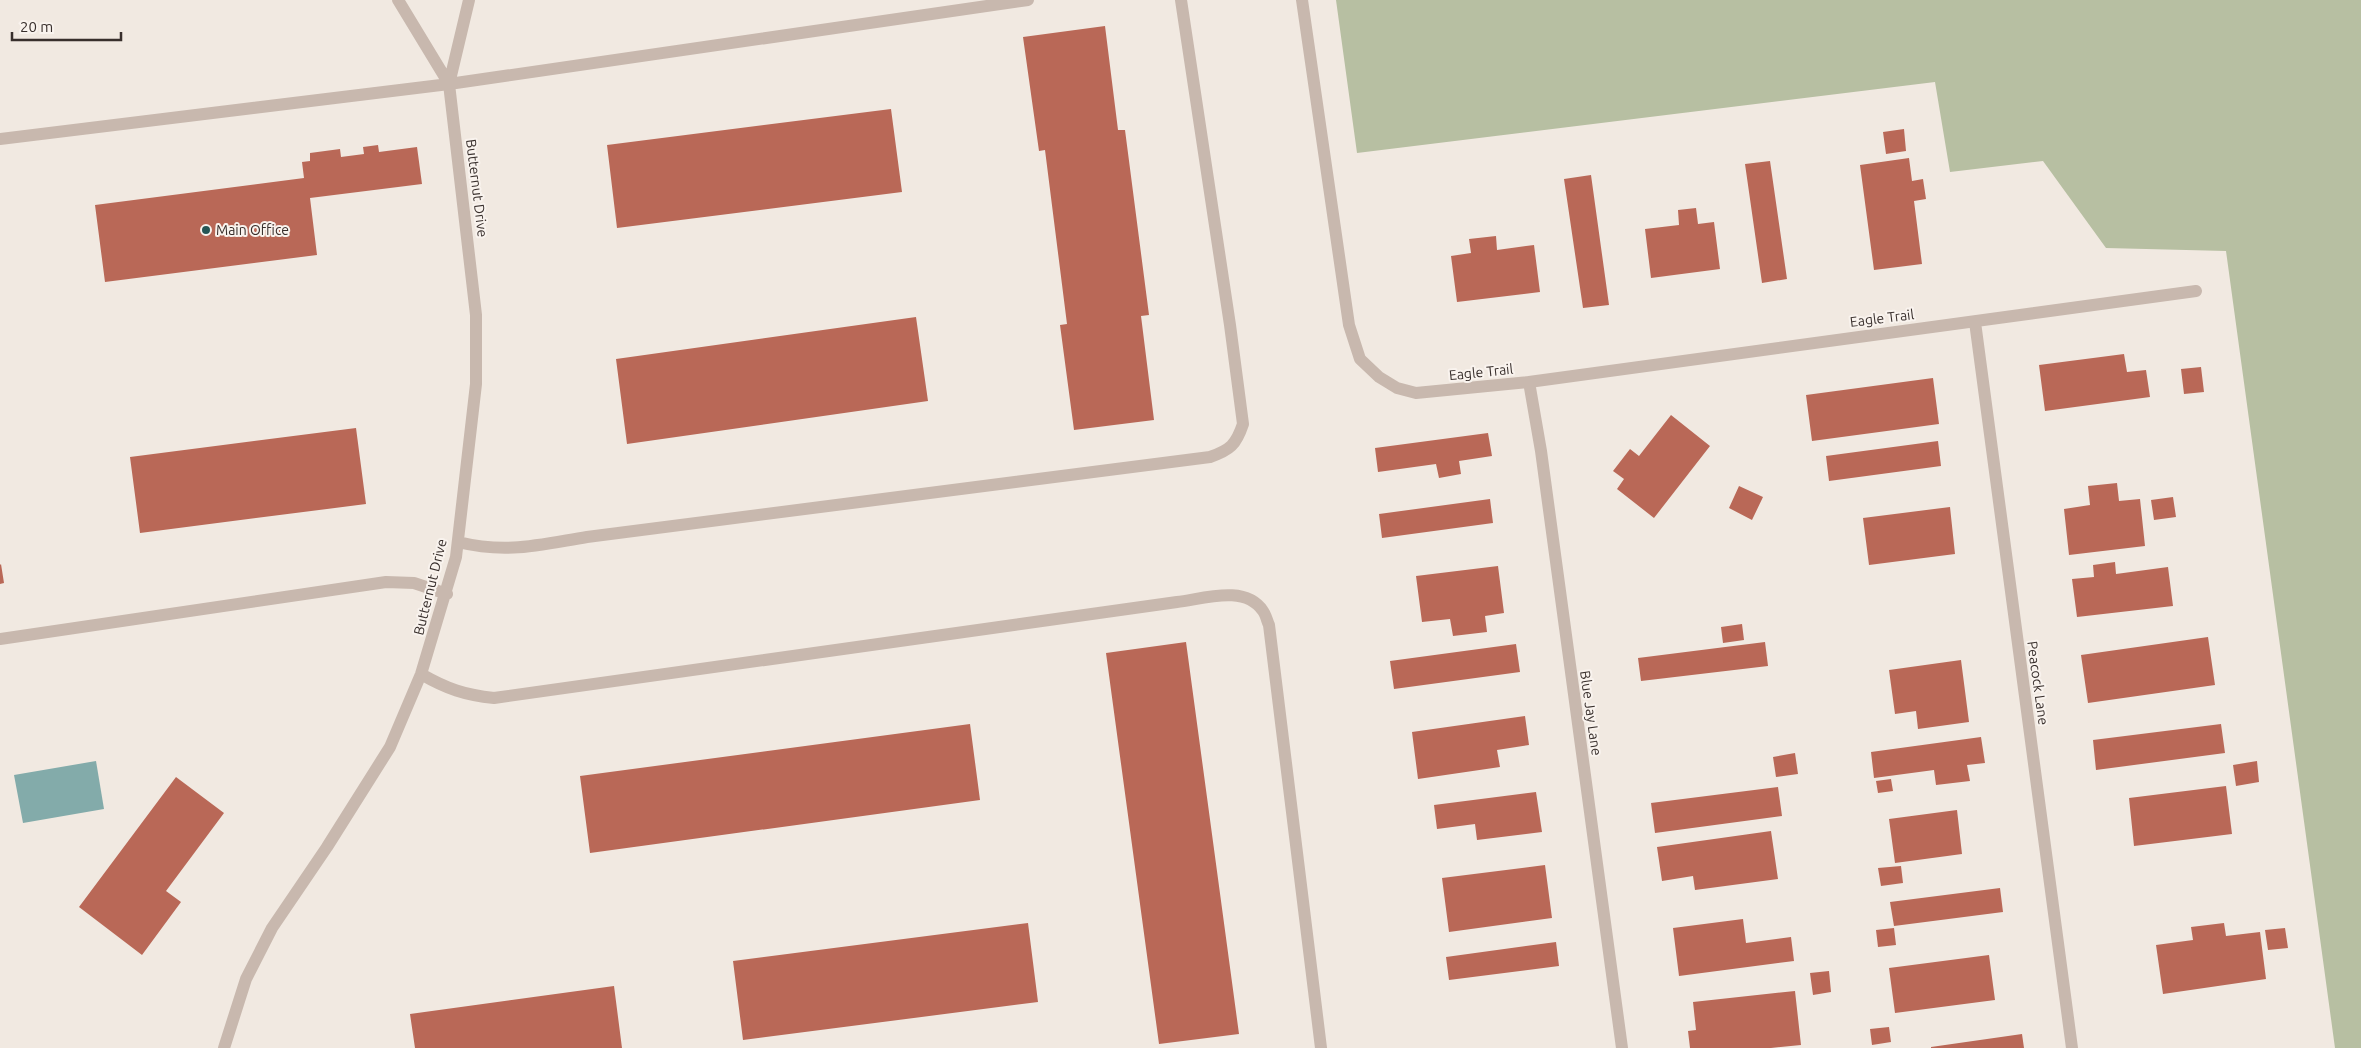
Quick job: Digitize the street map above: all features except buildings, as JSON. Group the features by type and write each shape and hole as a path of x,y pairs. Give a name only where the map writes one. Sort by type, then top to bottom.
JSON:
{"street":[{"name":"Butternut Drive","path":"398,0 448,84"},
{"name":"Butternut Drive","path":"224,1048 246,979 272,928 327,847 390,747 421,674 447,594 458,542 476,384 476,315 448,84 469,0"},
{"path":"0,139 448,84 1028,0"},
{"path":"458,542 484,548 510,549 587,537 1210,457 1227,451 1238,438 1243,424 1229,315 1181,0"},
{"name":"Eagle Trail","path":"1302,0 1349,325 1360,359 1379,378 1397,388 1416,393 1529,382 2196,291"},
{"name":"Peacock Lane","path":"1975,322 2072,1048"},
{"name":"Blue Jay Lane","path":"1529,382 1541,451 1622,1048"},
{"path":"0,639 386,582 414,583 447,594"},
{"path":"421,674 443,687 466,695 494,698 1177,602 1230,595 1243,596 1253,601 1263,610 1269,625 1321,1048"}],"green space":[{"path":"1336,0 2361,0 2361,1048 2335,1048 2226,251 2106,248 2043,161 1950,172 1935,82 1357,153"}],"water":[{"path":"96,761 104,809 23,823 14,775"}],"place":[{"name":"Main Office","path":"206,230"}]}
